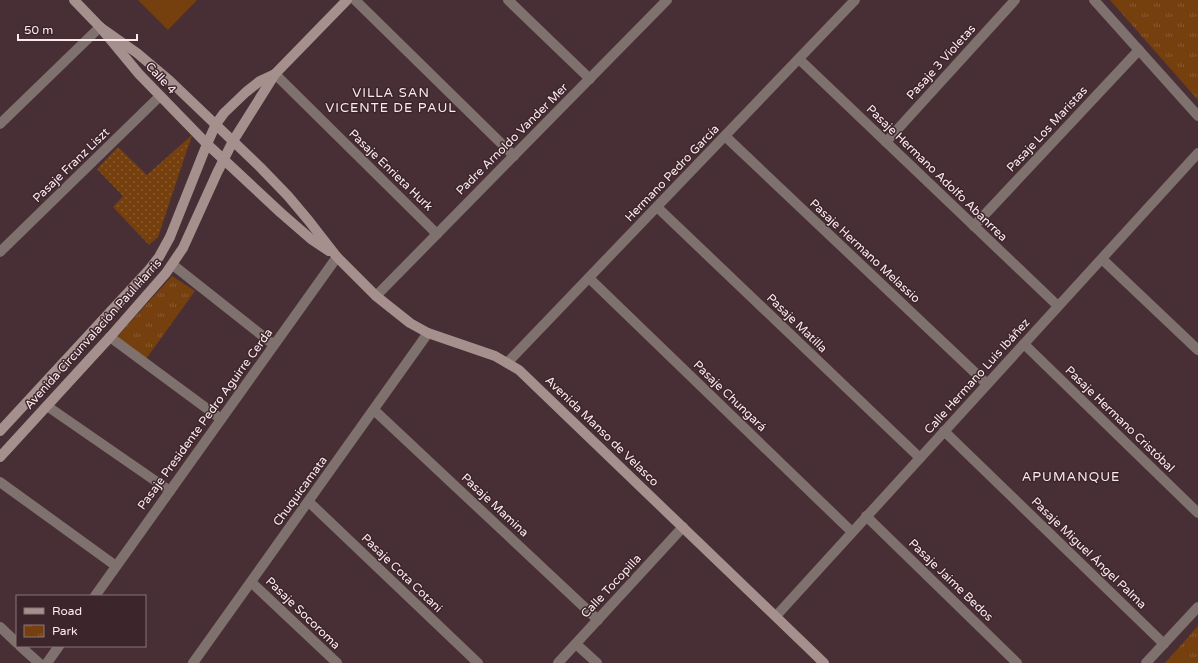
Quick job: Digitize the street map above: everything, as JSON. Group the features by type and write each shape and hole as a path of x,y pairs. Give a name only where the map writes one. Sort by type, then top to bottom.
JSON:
{"street":[{"name":"Calle 4","path":"74,0 100,27 139,74 207,144"},
{"name":"Avenida Circunvalación Paul Harris","path":"0,457 160,281 183,248 223,159 233,141 275,74 347,0"},
{"path":"355,0 514,156"},
{"path":"508,0 590,79"},
{"name":"Padre Arnoldo Vander Mer","path":"376,296 666,0"},
{"name":"Hermano Pedro García","path":"507,363 855,0"},
{"name":"Pasaje 3 Violetas","path":"886,142 1015,0"},
{"path":"1094,0 1198,116"},
{"name":"Calle 4","path":"100,27 137,53 216,124"},
{"path":"0,124 100,27"},
{"name":"Pasaje Los Maristas","path":"974,226 1139,50"},
{"name":"Pasaje Hermano Adolfo Abanrrea","path":"799,59 1058,306"},
{"name":"Avenida Circunvalación Paul Harris","path":"0,431 148,271 159,257 170,237 216,124 224,113 246,92 260,81 275,74"},
{"name":"Pasaje Enrieta Hurk","path":"275,74 437,234"},
{"name":"Pasaje Franz Liszt","path":"0,252 160,96"},
{"name":"Avenida Manso de Velasco","path":"216,124 288,196 337,257 376,296 428,334 495,356 519,370 824,663"},
{"name":"Pasaje Hermano Melassio","path":"725,136 987,384"},
{"name":"Avenida Manso de Velasco","path":"207,144 281,213 311,239 337,257"},
{"name":"Calle Hermano Luis Ibáñez","path":"776,616 1198,153"},
{"name":"Pasaje Matilla","path":"657,207 920,458"},
{"name":"Pasaje Presidente Pedro Aguirre Cerda","path":"96,595 337,257"},
{"path":"1102,259 1198,350"},
{"path":"172,265 274,345"},
{"name":"Pasaje Chungará","path":"589,278 852,532"},
{"name":"Chuquicamata","path":"193,663 428,334"},
{"path":"110,337 220,419"},
{"name":"Pasaje Hermano Cristóbal","path":"1024,344 1198,513"},
{"path":"47,406 170,491"},
{"name":"Pasaje Mamina","path":"374,410 598,620"},
{"name":"Pasaje Miguel Ángel Palma","path":"944,431 1164,644"},
{"path":"0,482 116,566"},
{"name":"Pasaje Cota Cotani","path":"309,502 478,663"},
{"name":"Pasaje Jaime Bedos","path":"866,516 1016,663"},
{"name":"Calle Tocopilla","path":"558,663 683,527"},
{"name":"Pasaje Socoroma","path":"252,582 336,663"},
{"path":"1146,663 1198,606"},
{"path":"0,627 16,642"},
{"path":"576,644 597,663"},
{"path":"21,647 38,663"},
{"path":"47,663 58,647"}],"green space":[{"path":"138,0 197,0 168,30"},
{"path":"1110,0 1198,0 1198,100"},
{"path":"192,135 158,237 149,245 113,207 123,196 97,169 118,147 147,175"},
{"path":"172,276 195,291 146,359 116,338"},
{"path":"1198,626 1198,663 1165,663"}],"district":[{"name":"VILLA SAN VICENTE DE PAUL","path":"391,100"},
{"name":"APUMANQUE","path":"1071,476"}]}
